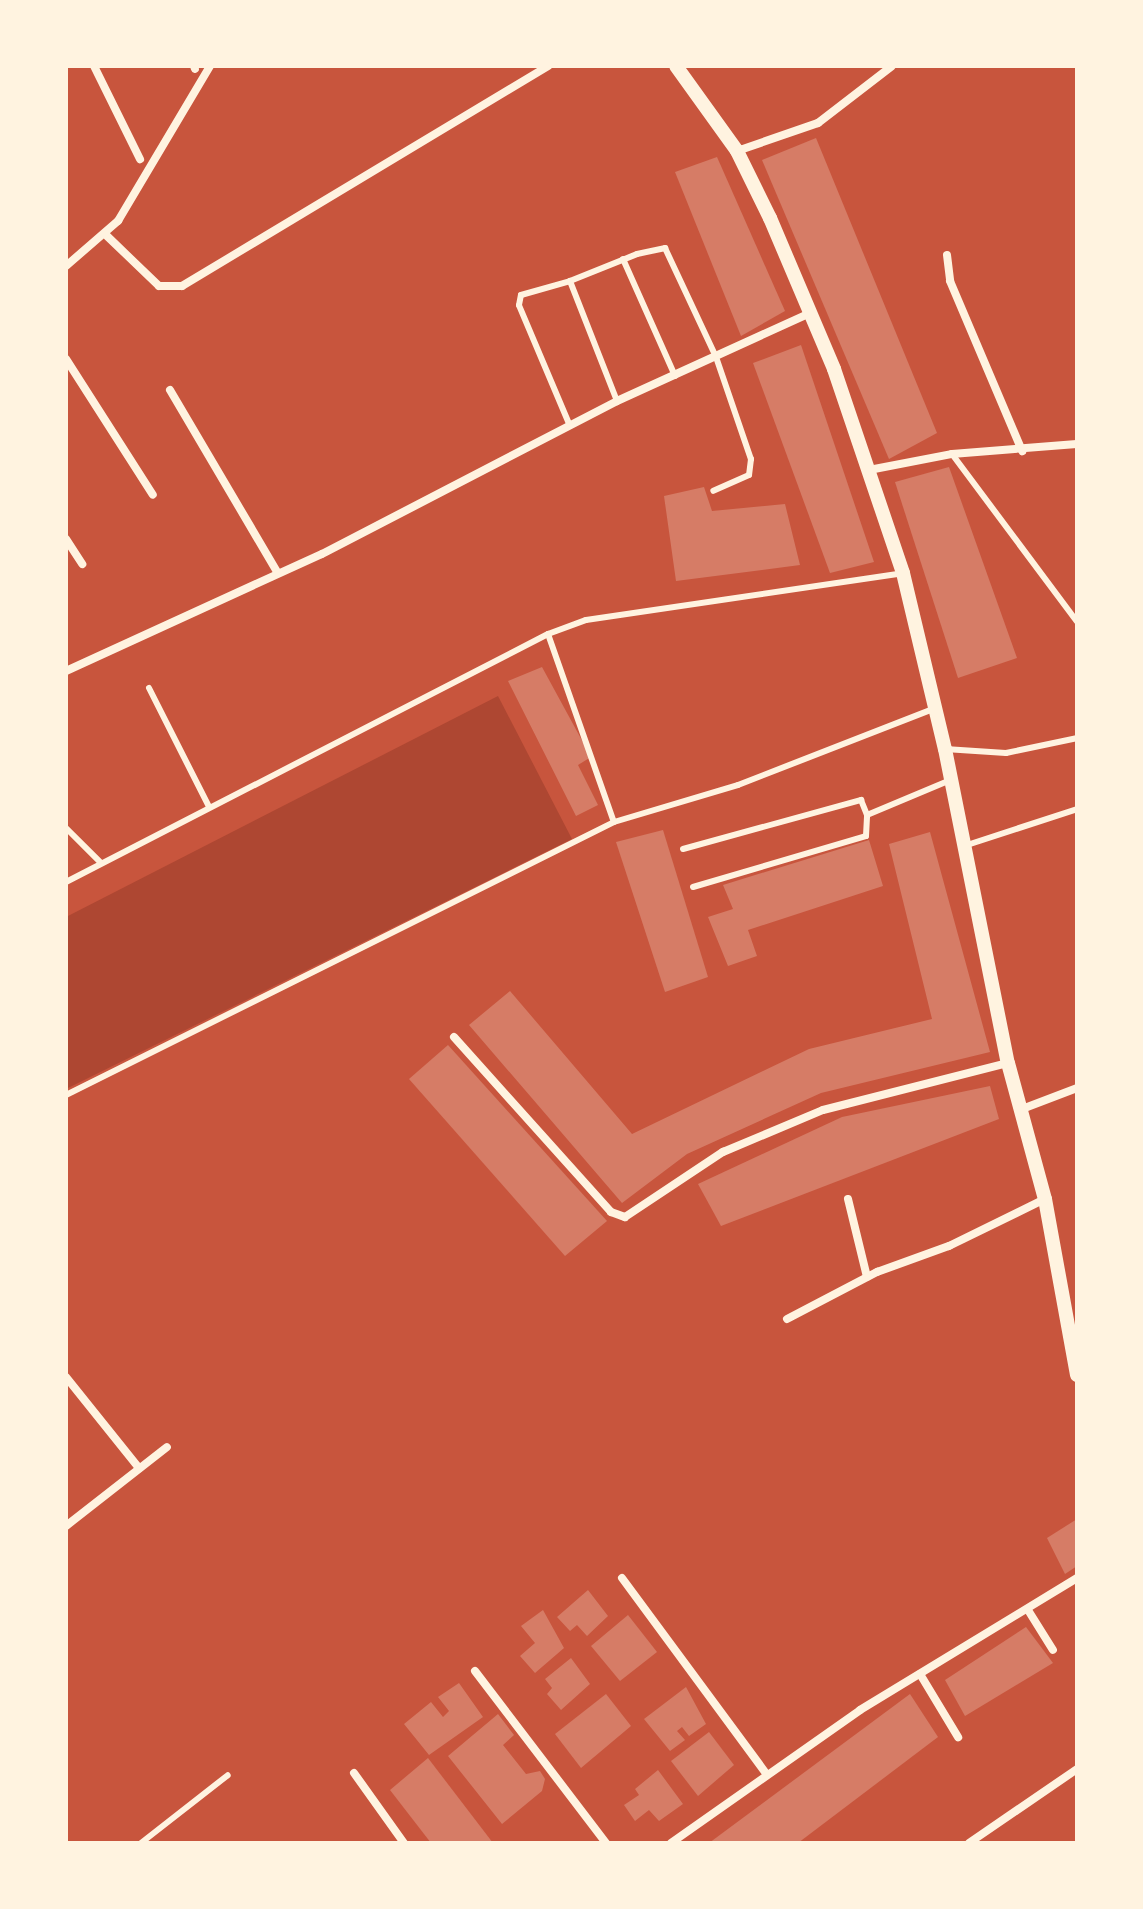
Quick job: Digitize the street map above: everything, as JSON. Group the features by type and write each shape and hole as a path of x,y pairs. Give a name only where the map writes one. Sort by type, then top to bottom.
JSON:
{"street":[{"path":"94,66 140,159"},
{"path":"66,266 107,236 210,66"},
{"path":"107,236 159,286 182,286 548,66"},
{"path":"676,66 737,151 810,313 869,470 903,573 945,749 948,781 1008,1063 1045,1199 1077,1375"},
{"path":"737,151 818,123 892,66"},
{"path":"947,255 950,281 1022,451"},
{"path":"66,671 278,573 617,401 810,313"},
{"path":"66,359 153,495"},
{"path":"170,390 278,573"},
{"path":"869,470 952,454 1022,451 1077,444"},
{"path":"66,539 82,564"},
{"path":"454,1037 611,1212 625,1217 723,1152 823,1110 1008,1063"},
{"path":"1022,1109 1077,1088"},
{"path":"848,1199 867,1277"},
{"path":"787,1319 867,1277 949,1246 1045,1199"},
{"path":"66,1377 139,1468"},
{"path":"66,1526 167,1447"},
{"path":"622,1578 766,1773"},
{"path":"671,1843 766,1773 1077,1578"},
{"path":"1028,1610 1053,1650"},
{"path":"475,1671 606,1843"},
{"path":"920,1674 958,1737"},
{"path":"969,1843 1077,1769"},
{"path":"354,1773 404,1843"}],"lane":[{"path":"570,426 519,301 521,295 570,281 658,247 671,254 716,357 752,468 741,482 713,491"},
{"path":"623,259 675,376"},
{"path":"570,281 617,401"},
{"path":"952,454 1077,622"},
{"path":"66,882 548,634 586,620 903,573"},
{"path":"548,634 614,822"},
{"path":"149,688 209,807"},
{"path":"66,1095 614,822 738,785 933,709"},
{"path":"945,749 1006,753 1077,738"},
{"path":"867,815 948,781"},
{"path":"683,849 861,800 867,815 866,836 693,887"},
{"path":"964,846 1077,809"},
{"path":"66,828 100,862"},
{"path":"141,1843 228,1775"}],"shaded area":[{"path":"498,696 572,839 66,1089 66,917"}],"building":[{"path":"816,138 937,433 889,459 762,160"},
{"path":"717,157 785,311 741,336 675,172"},
{"path":"801,345 874,562 830,573 753,363"},
{"path":"949,467 1017,658 958,678 895,482"},
{"path":"704,487 712,511 785,504 800,565 676,581 664,496"},
{"path":"542,667 591,757 578,765 598,805 576,816 508,681"},
{"path":"663,830 708,977 665,992 616,842"},
{"path":"930,832 990,1052 821,1093 687,1154 622,1203 469,1025 510,991 632,1134 809,1049 932,1019 889,844"},
{"path":"869,840 883,886 748,930 757,956 728,966 708,917 733,909 723,885"},
{"path":"448,1045 607,1221 565,1256 409,1079"},
{"path":"990,1086 999,1119 721,1226 698,1184 842,1117"},
{"path":"1077,1519 1077,1566 1065,1574 1047,1538"},
{"path":"588,1590 608,1616 587,1636 577,1625 570,1631 557,1617"},
{"path":"543,1610 564,1648 535,1673 520,1656 535,1643 521,1626"},
{"path":"628,1615 657,1652 620,1681 591,1646"},
{"path":"1026,1627 1053,1663 965,1716 945,1680"},
{"path":"571,1658 590,1684 561,1710 547,1694 552,1688 545,1679"},
{"path":"459,1683 483,1717 429,1755 404,1724 431,1702 443,1717 449,1711 438,1697"},
{"path":"686,1687 706,1724 689,1736 682,1727 677,1731 685,1740 670,1751 644,1719"},
{"path":"606,1694 631,1726 581,1768 555,1734"},
{"path":"910,1694 938,1737 798,1843 709,1843"},
{"path":"498,1714 514,1735 503,1745 526,1774 540,1771 545,1779 542,1791 502,1824 448,1756"},
{"path":"709,1732 734,1765 698,1796 671,1761"},
{"path":"428,1758 493,1843 431,1843 390,1790"},
{"path":"658,1770 683,1804 659,1821 649,1810 635,1821 624,1805 639,1795 635,1789"}]}
